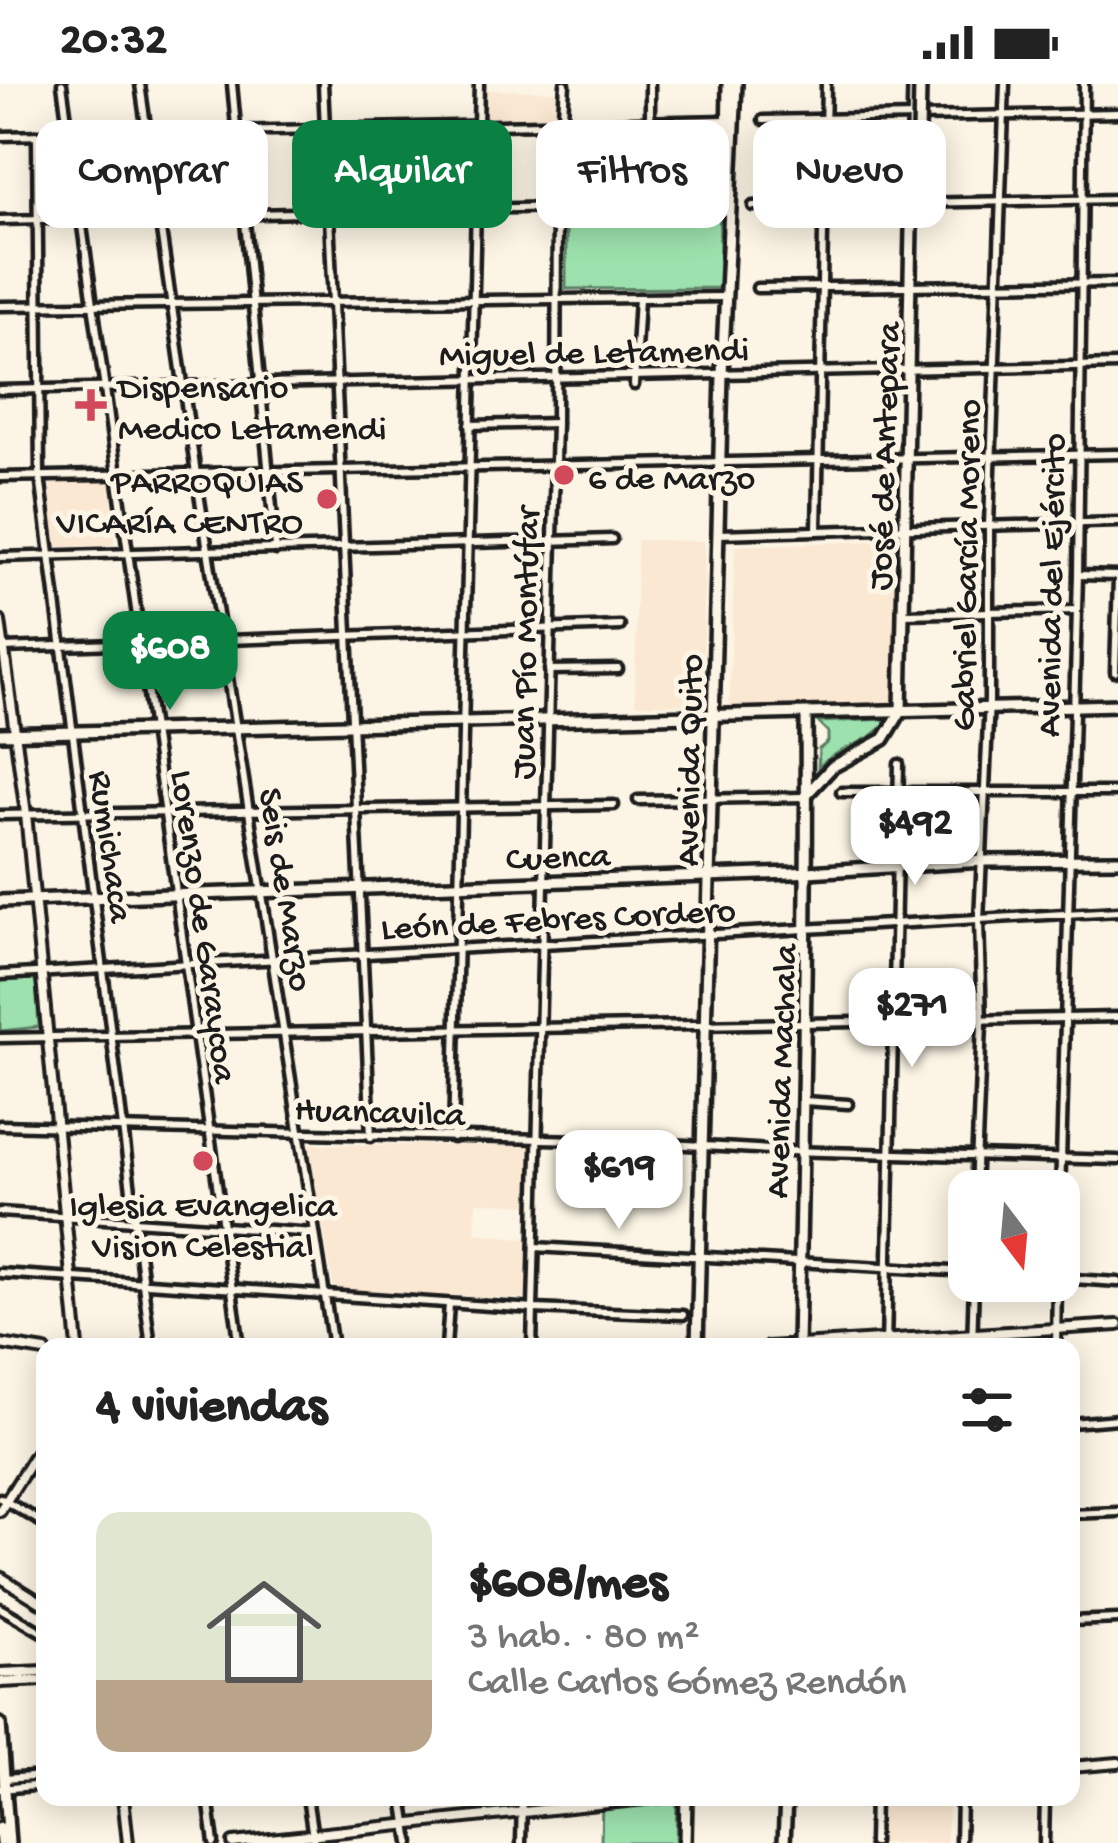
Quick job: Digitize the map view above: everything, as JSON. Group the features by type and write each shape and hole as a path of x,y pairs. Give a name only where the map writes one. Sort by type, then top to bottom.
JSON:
{"main road":[{"name":"Avenida Quito","path":"727,120 732,84"},
{"name":"Avenida Quito","path":"697,1338 722,374 734,175 732,84"},
{"name":"José de Antepara","path":"914,118 917,84"},
{"name":"José de Antepara","path":"917,84 917,120"},
{"name":"Avenida Quito","path":"729,156 734,175"},
{"name":"José de Antepara","path":"901,711 914,228"},
{"path":"0,734 1118,705"},
{"path":"804,797 832,767 884,739 901,711"},
{"name":"Avenida Machala","path":"798,1338 808,928 806,715"},
{"name":"Cuenca","path":"0,901 806,872 983,861 1118,860"},
{"path":"0,1724 5,1843"},
{"path":"685,1843 686,1806"},
{"path":"784,1843 786,1806"},
{"path":"0,1828 5,1843"}],"street":[{"name":"Lorenzo de Garaycoa","path":"62,84 67,120"},
{"name":"Seis de Marzo","path":"140,84 145,120"},
{"path":"232,84 235,120"},
{"path":"323,84 325,120"},
{"path":"479,84 479,120"},
{"name":"Juan Pío Montúfar","path":"563,120 565,84"},
{"path":"650,84 650,120"},
{"path":"824,119 826,84"},
{"name":"Gabriel García Moreno","path":"976,1170 1004,84"},
{"name":"Avenida del Ejército","path":"1061,1170 1078,575 1084,84"},
{"path":"764,120 1118,113"},
{"path":"0,136 36,135"},
{"path":"946,202 1118,199"},
{"path":"0,220 36,219"},
{"name":"Rumichaca","path":"37,228 40,476 151,1338"},
{"name":"Lorenzo de Garaycoa","path":"83,228 239,1338"},
{"name":"Seis de Marzo","path":"161,228 332,1338"},
{"path":"245,228 276,550"},
{"path":"329,228 371,1137"},
{"path":"453,1138 475,228"},
{"name":"Juan Pío Montúfar","path":"532,1338 557,228"},
{"path":"817,531 824,228"},
{"path":"757,288 1118,284"},
{"path":"0,306 728,297"},
{"path":"634,380 639,298"},
{"name":"Miguel de Letamendi","path":"0,390 556,377 634,380 820,370 1118,365"},
{"path":"469,425 556,423"},
{"path":"0,478 1118,454"},
{"path":"719,534 1118,522"},
{"path":"0,557 612,539"},
{"path":"1078,575 1118,577 1115,672"},
{"path":"904,614 1076,610"},
{"path":"0,621 26,814 77,1338"},
{"path":"2,648 620,626"},
{"path":"549,670 618,669"},
{"path":"886,1338 901,793 898,764"},
{"path":"841,792 1118,792"},
{"path":"638,800 804,797"},
{"path":"0,814 614,805"},
{"name":"León de Febres Cordero","path":"0,974 1118,911"},
{"path":"0,1038 1118,1017"},
{"path":"804,1101 848,1104"},
{"name":"Huancavilca","path":"0,1125 1118,1160"},
{"path":"0,1212 315,1233"},
{"path":"535,1247 948,1270"},
{"path":"0,1274 683,1315"},
{"path":"1080,1281 1118,1282"},
{"path":"973,1338 974,1302"},
{"path":"1056,1338 1057,1302"},
{"path":"447,1338 449,1304"},
{"path":"934,1338 1118,1325"},
{"path":"0,1344 36,1350"},
{"path":"1080,1422 1118,1419"},
{"path":"0,1511 36,1451"},
{"path":"3,1500 36,1519"},
{"path":"1080,1514 1118,1512"},
{"path":"0,1577 36,1599"},
{"path":"0,1609 36,1629"},
{"path":"1080,1621 1118,1619"},
{"path":"0,1678 36,1676"},
{"path":"1080,1766 1118,1763"},
{"path":"2,1784 36,1778"},
{"path":"2,1784 36,1786"},
{"path":"124,1806 128,1843"},
{"path":"209,1806 214,1843"},
{"path":"308,1806 314,1839"},
{"path":"404,1806 410,1843"},
{"path":"521,1843 522,1806"},
{"path":"233,1843 314,1839 573,1806"},
{"path":"873,1843 874,1806"},
{"path":"959,1843 961,1806"},
{"path":"1044,1843 1046,1806"}],"shaded area":[{"path":"483,90 561,91 561,120 484,120"},
{"path":"111,479 114,545 54,547 49,481"},
{"path":"637,540 705,541 703,705 635,704"},
{"path":"899,540 897,705 729,708 735,546"},
{"path":"308,1144 530,1146 528,1205 477,1202 475,1233 528,1239 525,1299 334,1289"},
{"path":"878,1806 948,1806 946,1843 877,1843"}],"green space":[{"path":"566,228 720,228 720,288 566,289"},
{"path":"888,719 873,734 818,768 819,749 828,742 828,732 818,722"},
{"path":"33,979 39,1027 0,1031 0,981"},
{"path":"602,1806 677,1806 676,1843 601,1843"}],"place":[{"name":"Dispensario Medico Letamendi","path":"91,405"},
{"name":"6 de Marzo","path":"564,475"},
{"name":"PARROQUIAS VICARÍA CENTRO","path":"327,499"},
{"name":"Iglesia Evangelica Vision Celestial","path":"203,1161"}]}
